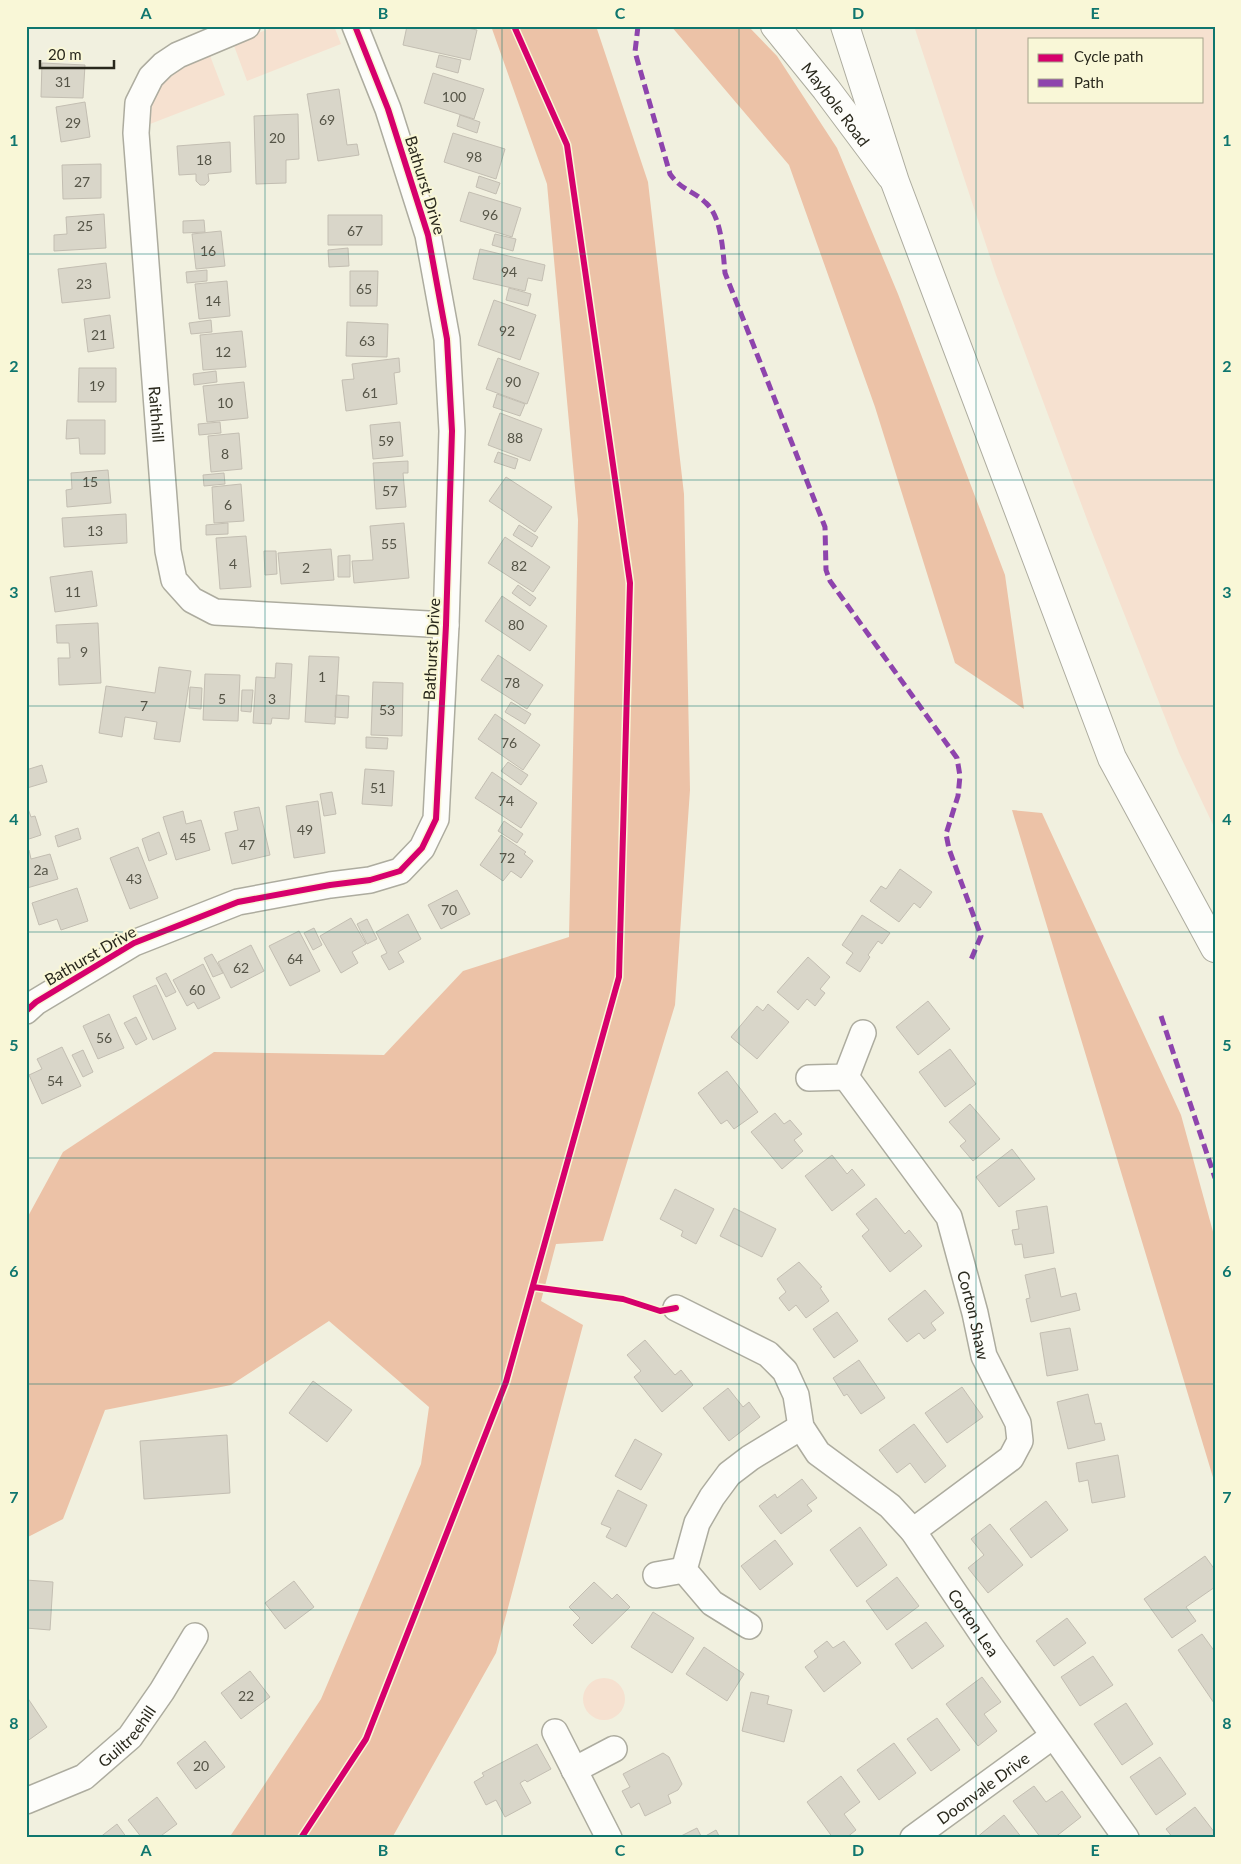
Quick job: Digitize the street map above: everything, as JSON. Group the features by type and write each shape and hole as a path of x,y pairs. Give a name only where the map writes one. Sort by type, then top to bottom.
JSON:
{"main road":[{"name":"Maybole Road","path":"775,26 826,89 895,182"},
{"path":"845,26 895,182 1112,758 1215,948"}],"street":[{"name":"Raithhill","path":"247,26 178,55 163,64 151,77 138,103 136,132 139,172 168,551 174,580 192,600 215,612 446,625"},
{"name":"Bathurst Drive","path":"30,999 134,943 238,902 330,885 370,880 400,871 422,848 436,819 446,625 452,431 447,339 428,235 388,109 355,26"},
{"path":"809,1078 846,1077 863,1033"},
{"name":"Corton Shaw","path":"846,1077 949,1217 975,1313 984,1356 1018,1423 1020,1441 1011,1458 913,1531"},
{"name":"Corton Lea","path":"676,1308 768,1354 785,1371 796,1395 801,1427 818,1453 890,1506 913,1531 1053,1736 1126,1838"},
{"path":"684,1570 697,1522 729,1474 750,1458 801,1427"},
{"path":"656,1575 684,1570"},
{"path":"684,1570 712,1603 748,1626"},
{"name":"Guiltreehill","path":"26,1801 84,1777 130,1737 196,1636"},
{"path":"555,1732 609,1838"},
{"name":"Doonvale Drive","path":"913,1838 1053,1736"},
{"path":"574,1770 614,1749"}],"shaded area":[{"path":"276,26 334,26 341,44 247,81 233,43"},
{"path":"491,26 596,26 648,182 684,494 690,790 675,1005 603,1241 556,1244 541,1301 583,1325 496,1653 392,1838 229,1838 321,1699 421,1464 429,1407 329,1321 231,1385 105,1410 63,1519 26,1538 26,1220 63,1152 214,1052 384,1055 463,971 569,937 578,520 547,184"},
{"path":"671,26 748,26 777,56 837,148 898,294 1005,575 1024,709 955,663 875,407 789,165"},
{"path":"914,26 1215,26 1215,829 1179,753 1088,522 996,275"},
{"path":"209,53 225,95 150,124 152,106 161,85 190,61"},
{"path":"1012,810 1042,813 1181,1115 1215,1239 1215,1484"},
{"path":"608,1678 616,1681 622,1687 625,1699 622,1711 616,1717 600,1720 592,1717 586,1711 583,1695 586,1687 592,1681"}],"building":[{"path":"407,26 458,26 477,30 470,60 403,45"},
{"path":"439,55 461,60 458,73 436,67"},
{"path":"42,63 85,65 83,98 41,97"},
{"path":"433,73 484,89 474,119 424,103"},
{"path":"339,89 347,145 357,144 359,155 318,161 307,94"},
{"path":"85,102 90,137 61,142 56,107"},
{"path":"298,114 299,159 286,160 286,183 256,184 254,116"},
{"path":"460,115 480,122 477,133 457,126"},
{"path":"453,133 505,149 496,179 444,162"},
{"path":"230,142 231,172 208,174 209,181 205,185 200,185 196,181 196,174 179,175 177,146"},
{"path":"101,164 101,198 63,199 62,165"},
{"path":"479,176 500,183 496,194 476,187"},
{"path":"469,192 521,208 512,237 460,221"},
{"path":"104,214 106,248 54,251 54,235 67,234 66,217"},
{"path":"328,215 382,215 382,245 328,245"},
{"path":"204,220 205,232 183,233 183,221"},
{"path":"221,231 225,266 196,269 192,234"},
{"path":"495,234 516,239 513,251 492,245"},
{"path":"348,248 349,266 329,267 328,250"},
{"path":"480,249 545,265 542,281 528,278 525,291 473,279"},
{"path":"106,263 110,298 62,303 58,269"},
{"path":"207,270 207,281 187,283 186,272"},
{"path":"350,271 378,271 377,306 350,306"},
{"path":"227,281 230,316 199,319 195,284"},
{"path":"509,288 531,294 528,306 506,300"},
{"path":"494,300 536,315 520,360 478,345"},
{"path":"110,315 114,348 88,352 84,319"},
{"path":"211,320 212,332 191,334 189,323"},
{"path":"347,322 388,324 387,357 346,356"},
{"path":"242,331 246,367 203,370 200,335"},
{"path":"399,358 400,372 394,373 397,404 346,411 342,380 354,379 352,364"},
{"path":"498,358 539,373 527,404 486,389"},
{"path":"79,368 116,368 116,402 78,402"},
{"path":"216,371 217,382 194,385 193,374"},
{"path":"244,382 248,418 207,422 203,386"},
{"path":"497,394 525,404 520,416 493,407"},
{"path":"500,413 542,429 530,461 488,445"},
{"path":"67,420 105,420 105,454 80,454 79,438 66,439"},
{"path":"220,422 221,433 199,435 198,424"},
{"path":"400,422 403,456 373,459 370,425"},
{"path":"239,433 242,469 211,472 208,436"},
{"path":"498,452 518,459 515,469 494,462"},
{"path":"408,461 408,473 403,473 406,507 376,509 373,463"},
{"path":"108,470 111,503 67,507 66,490 72,489 71,473"},
{"path":"224,473 225,484 204,486 203,475"},
{"path":"506,477 552,507 535,532 489,501"},
{"path":"241,484 244,521 214,523 212,487"},
{"path":"126,514 127,543 64,547 62,518"},
{"path":"228,523 228,534 206,535 206,525"},
{"path":"404,523 409,578 354,583 352,561 373,560 370,526"},
{"path":"519,525 538,537 532,547 513,535"},
{"path":"246,536 251,587 220,589 216,538"},
{"path":"505,537 550,567 533,592 488,563"},
{"path":"331,549 334,580 281,584 278,553"},
{"path":"264,551 276,551 277,574 265,575"},
{"path":"350,555 350,577 338,577 338,556"},
{"path":"92,571 97,606 55,612 50,577"},
{"path":"518,585 536,598 530,606 512,593"},
{"path":"502,596 547,626 530,651 485,621"},
{"path":"98,623 101,683 59,685 58,658 70,658 69,643 57,643 56,625"},
{"path":"498,655 543,685 527,709 481,680"},
{"path":"309,656 339,657 335,724 305,722"},
{"path":"276,663 292,664 289,719 272,718 271,724 253,723 256,677 275,678"},
{"path":"159,667 191,671 180,742 154,739 157,722 125,717 122,737 99,733 106,686 155,693"},
{"path":"205,674 240,675 238,721 203,720"},
{"path":"373,682 403,683 402,736 371,735"},
{"path":"190,687 202,688 201,709 189,708"},
{"path":"242,690 253,690 251,712 241,711"},
{"path":"336,695 349,696 348,718 335,717"},
{"path":"511,702 531,714 525,724 505,712"},
{"path":"495,714 540,745 523,770 478,739"},
{"path":"366,737 388,738 387,749 366,748"},
{"path":"508,762 528,775 521,785 501,771"},
{"path":"42,765 47,782 27,788 26,770"},
{"path":"365,769 394,771 392,806 362,804"},
{"path":"492,772 537,803 521,828 475,798"},
{"path":"332,792 336,814 324,816 320,794"},
{"path":"318,801 325,853 294,858 286,806"},
{"path":"26,803 31,817 35,816 41,835 26,840"},
{"path":"259,807 270,855 232,864 225,833 238,830 234,812"},
{"path":"183,811 186,824 201,820 210,850 176,860 163,817"},
{"path":"504,821 523,834 517,843 498,831"},
{"path":"78,828 81,839 58,847 55,836"},
{"path":"159,832 167,854 149,861 142,839"},
{"path":"501,835 526,852 524,854 533,861 521,878 511,871 503,881 480,865"},
{"path":"138,847 158,898 130,909 110,858"},
{"path":"29,850 31,859 50,854 58,879 27,888 26,851"},
{"path":"900,869 932,892 920,908 914,903 899,922 870,901 881,886 886,889"},
{"path":"77,888 88,921 61,930 57,919 39,925 32,903"},
{"path":"457,890 470,914 441,929 428,905"},
{"path":"408,914 421,939 398,952 404,962 389,970 381,956 387,953 376,932"},
{"path":"862,915 890,933 882,944 878,941 868,955 870,957 860,972 846,963 853,953 842,945"},
{"path":"351,918 366,944 352,952 358,963 341,973 320,936"},
{"path":"367,919 377,939 367,944 357,924"},
{"path":"314,928 322,945 313,950 304,933"},
{"path":"299,931 320,971 290,986 269,946"},
{"path":"251,945 264,971 231,988 218,962"},
{"path":"212,954 223,973 213,977 204,958"},
{"path":"808,957 830,977 820,989 825,993 815,1006 807,999 798,1010 777,992"},
{"path":"203,964 220,998 198,1009 194,1002 187,1006 173,980"},
{"path":"166,973 176,992 166,997 156,978"},
{"path":"156,985 176,1029 153,1040 133,996"},
{"path":"928,1001 950,1029 918,1055 896,1027"},
{"path":"768,1004 789,1022 757,1059 731,1037 757,1006 763,1011"},
{"path":"109,1014 124,1048 98,1059 83,1026"},
{"path":"136,1017 147,1039 136,1045 124,1023"},
{"path":"62,1047 81,1086 42,1104 29,1075 42,1069 37,1059"},
{"path":"950,1049 976,1084 945,1107 919,1072"},
{"path":"83,1050 93,1072 83,1077 72,1055"},
{"path":"727,1071 758,1112 734,1129 727,1120 721,1124 698,1093"},
{"path":"970,1104 1000,1139 973,1161 960,1146 966,1141 949,1122"},
{"path":"775,1113 784,1124 790,1120 802,1134 794,1140 803,1151 782,1169 751,1132"},
{"path":"1012,1149 1035,1179 999,1207 976,1177"},
{"path":"832,1155 847,1174 852,1169 865,1185 832,1211 805,1176"},
{"path":"675,1189 714,1209 696,1244 681,1236 683,1231 660,1219"},
{"path":"876,1198 905,1234 909,1230 922,1246 890,1272 862,1236 869,1230 856,1214"},
{"path":"1047,1206 1054,1253 1024,1258 1022,1244 1015,1245 1012,1230 1019,1229 1016,1211"},
{"path":"734,1208 776,1229 762,1257 720,1236"},
{"path":"799,1262 822,1287 820,1288 829,1301 806,1318 796,1305 789,1311 779,1298 786,1292 777,1279"},
{"path":"1055,1268 1061,1297 1076,1293 1080,1310 1031,1322 1026,1299 1030,1298 1025,1275"},
{"path":"925,1290 944,1313 931,1323 936,1330 924,1339 919,1333 907,1342 888,1319"},
{"path":"837,1312 858,1341 834,1358 813,1329"},
{"path":"1070,1328 1078,1370 1047,1376 1040,1333"},
{"path":"645,1340 675,1375 681,1370 693,1385 662,1412 634,1377 641,1371 627,1355"},
{"path":"859,1360 885,1398 861,1414 847,1394 844,1396 833,1378"},
{"path":"313,1381 352,1410 327,1442 289,1413"},
{"path":"962,1387 983,1417 947,1443 925,1413"},
{"path":"728,1388 743,1407 749,1402 760,1417 729,1441 703,1408"},
{"path":"1088,1394 1095,1424 1101,1423 1105,1440 1068,1449 1057,1402"},
{"path":"914,1424 946,1466 925,1483 910,1463 897,1473 879,1450"},
{"path":"227,1435 230,1493 144,1499 140,1441"},
{"path":"635,1439 662,1454 641,1490 615,1476"},
{"path":"1118,1455 1125,1497 1092,1503 1088,1480 1079,1482 1076,1463"},
{"path":"802,1479 817,1498 807,1505 812,1511 781,1534 759,1506 775,1494 777,1498"},
{"path":"618,1490 647,1505 626,1547 606,1537 611,1528 601,1524"},
{"path":"1046,1501 1068,1530 1031,1558 1010,1529"},
{"path":"990,1524 1023,1565 988,1593 968,1568 984,1555 971,1539"},
{"path":"860,1527 887,1565 857,1587 830,1550"},
{"path":"775,1540 793,1564 760,1590 741,1566"},
{"path":"1205,1556 1215,1570 1215,1587 1186,1607 1196,1621 1172,1638 1144,1599"},
{"path":"897,1577 919,1606 887,1630 866,1601"},
{"path":"26,1580 53,1582 50,1630 26,1628"},
{"path":"294,1581 314,1607 285,1629 265,1603"},
{"path":"594,1582 612,1599 617,1594 630,1607 592,1644 573,1625 580,1618 569,1607"},
{"path":"653,1612 694,1638 672,1673 631,1647"},
{"path":"1067,1618 1086,1643 1054,1666 1036,1641"},
{"path":"926,1622 944,1646 912,1669 895,1644"},
{"path":"1202,1634 1215,1652 1214,1703 1178,1650"},
{"path":"827,1641 833,1648 844,1641 861,1663 824,1692 805,1667 818,1657 814,1651"},
{"path":"704,1647 744,1674 727,1701 686,1674"},
{"path":"1093,1656 1113,1685 1080,1706 1061,1677"},
{"path":"250,1671 270,1697 241,1719 221,1693"},
{"path":"982,1677 1001,1702 984,1714 997,1731 978,1746 946,1704"},
{"path":"751,1692 769,1696 767,1704 792,1710 784,1742 742,1731"},
{"path":"26,1698 47,1727 26,1742"},
{"path":"1126,1703 1153,1744 1122,1765 1094,1724"},
{"path":"937,1718 960,1750 931,1771 907,1739"},
{"path":"205,1741 225,1767 196,1789 177,1763"},
{"path":"894,1743 916,1773 879,1800 857,1770"},
{"path":"537,1744 551,1769 527,1782 525,1780 520,1783 531,1803 505,1817 496,1800 486,1805 474,1782 484,1776 482,1773"},
{"path":"663,1753 669,1757 682,1784 678,1790 668,1795 671,1803 645,1816 639,1803 631,1808 622,1791 630,1787 623,1774"},
{"path":"1160,1757 1186,1794 1156,1815 1130,1777"},
{"path":"841,1776 860,1802 844,1814 856,1830 846,1838 833,1838 807,1802"},
{"path":"1034,1786 1046,1802 1062,1791 1081,1817 1054,1838 1041,1838 1013,1801"},
{"path":"157,1797 177,1824 158,1838 142,1838 128,1820"},
{"path":"1195,1807 1215,1833 1215,1838 1173,1838 1166,1829"},
{"path":"1004,1815 1022,1838 976,1838"},
{"path":"117,1824 127,1838 99,1838"},
{"path":"697,1828 702,1838 677,1838"},
{"path":"716,1830 720,1838 702,1838"}],"marked path":[{"path":"638,26 635,52 670,174 674,180 706,203 719,226 725,273 825,527 826,570 830,581 957,758 960,776 958,796 946,834 949,849 981,936 970,962"},
{"path":"1161,1016 1215,1178"}],"cycle path":[{"path":"26,1011 36,1002 134,943 238,902 330,885 370,880 400,871 422,848 436,819 446,625 452,431 447,339 428,235 388,109 355,26"},
{"path":"301,1838 366,1739 506,1382 619,977 630,583 567,145 514,26"},
{"path":"533,1287 623,1299 660,1311 676,1308"}]}
